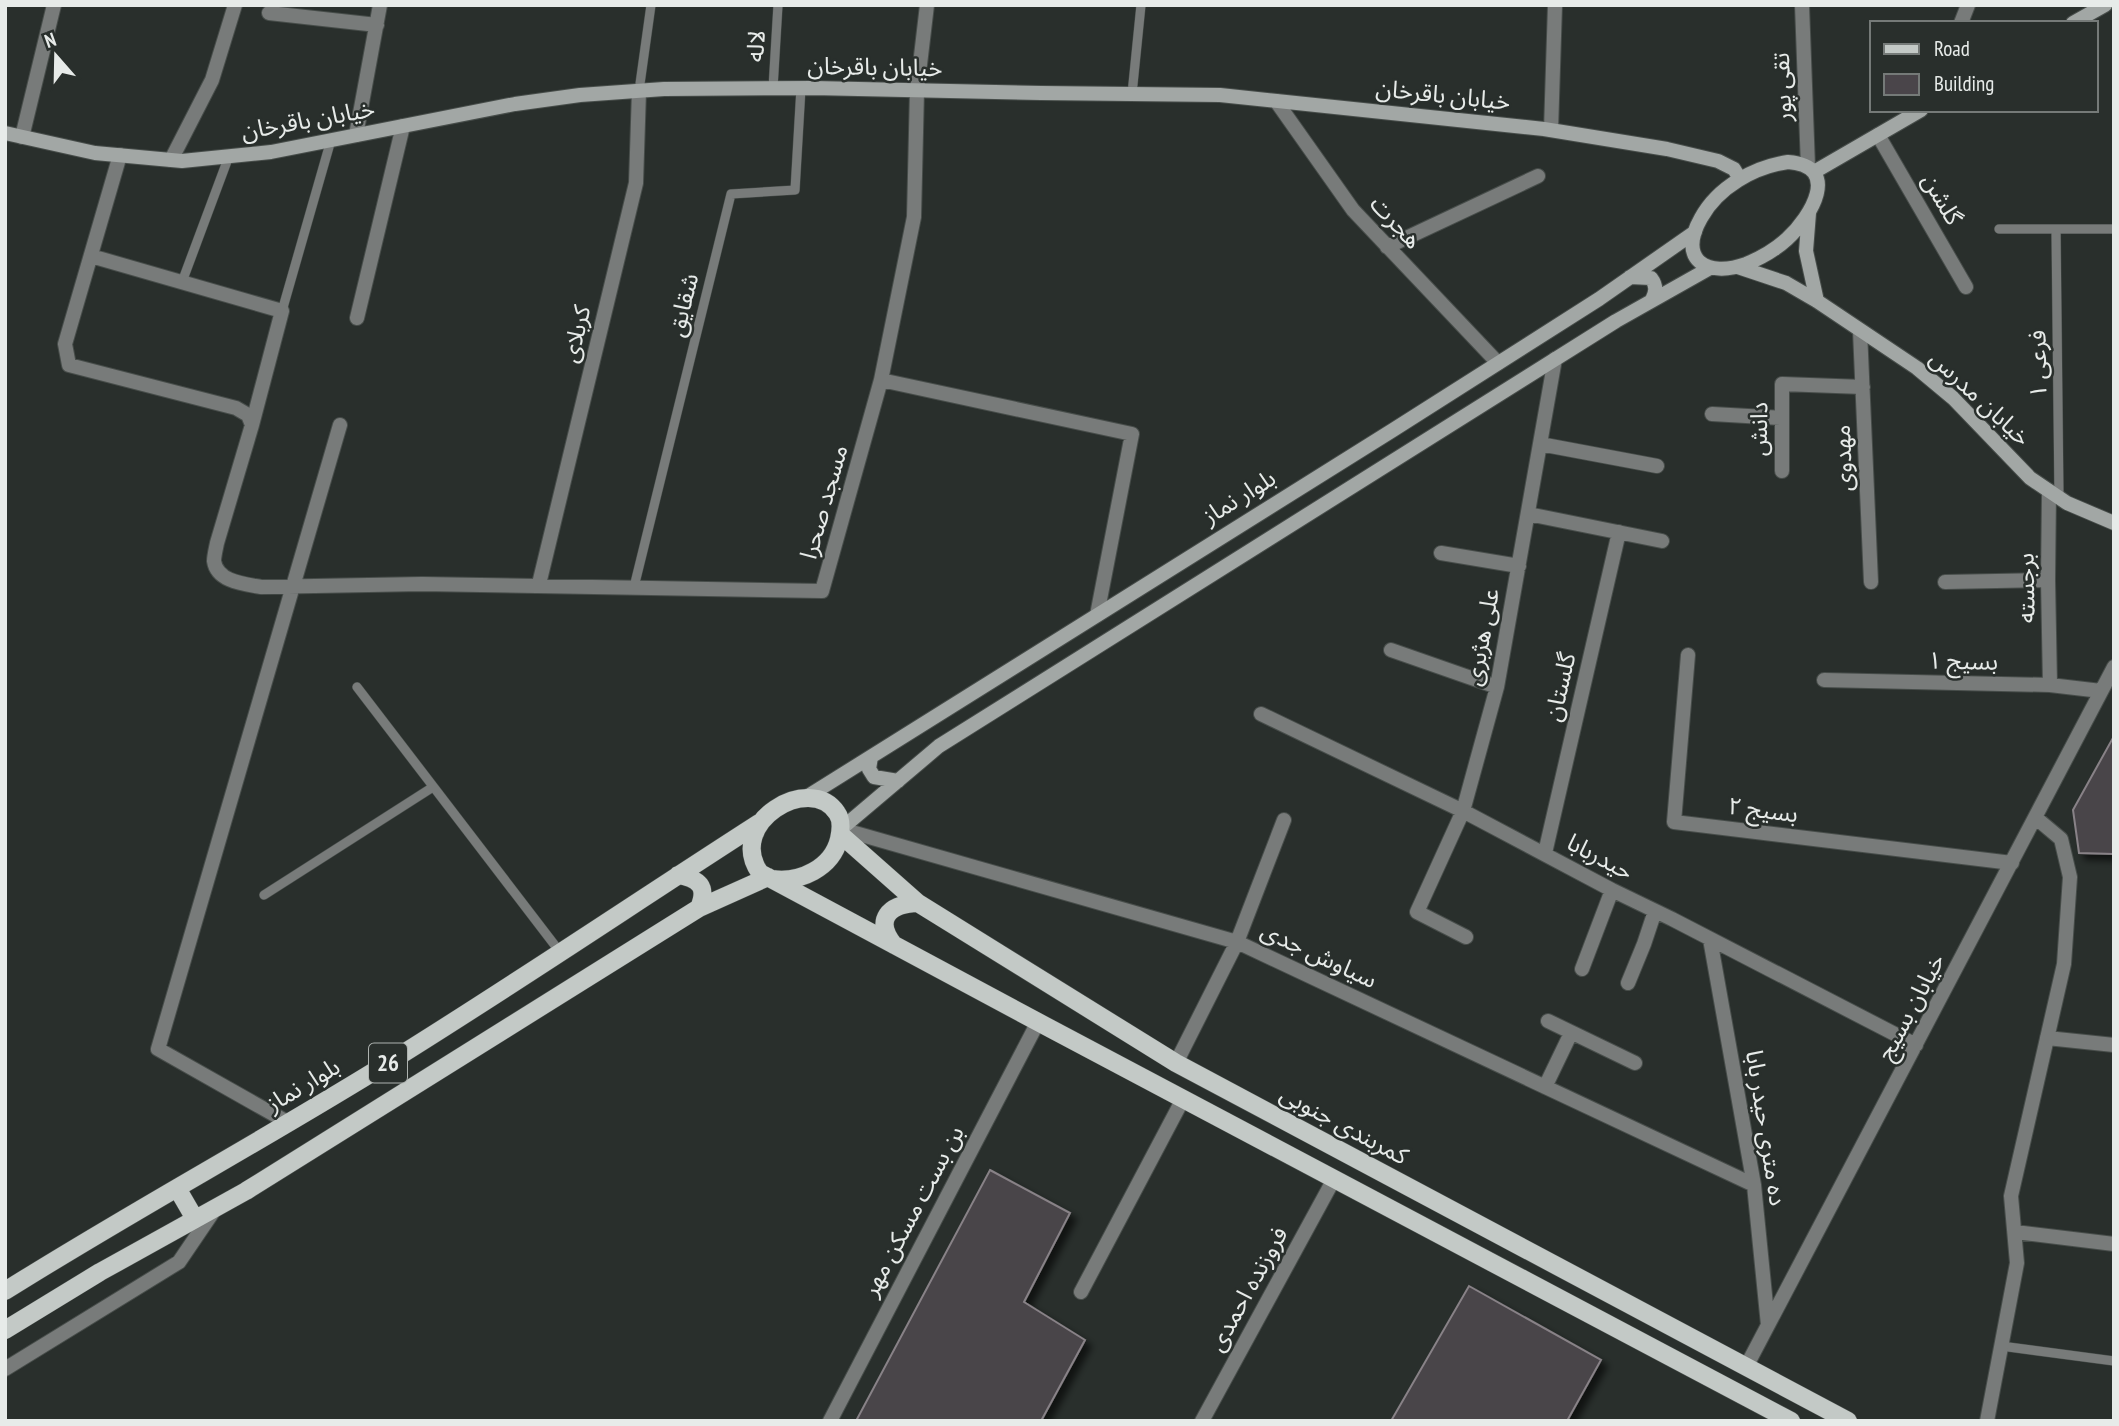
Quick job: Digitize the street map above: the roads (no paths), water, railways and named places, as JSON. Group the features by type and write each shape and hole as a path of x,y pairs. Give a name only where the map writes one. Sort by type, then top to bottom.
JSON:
{"main road":[{"path":"2077,21 2105,5"},
{"name":"خیابان باقرخان","path":"5,133 95,153 182,161 271,152 515,104 580,95 639,91 801,88 1220,94 1551,130 1718,160 1734,169 1740,179"},
{"path":"1811,170 1918,112"},
{"name":"26","path":"5,1330 100,1272 246,1191 699,908 770,878 787,881 817,869 830,858 838,844 841,831 939,746 1652,300 1710,268 1738,267 1786,241 1809,213 1816,199 1817,176 1801,163 1788,162 1773,164 1740,179 1712,204 1701,218 1695,232"},
{"path":"1809,213 1806,251 1817,301"},
{"path":"1695,232 1694,255 1700,263 1710,268"},
{"name":"بلوار نماز","path":"805,798 1498,363 1695,232"},
{"name":"خیابان مدرس","path":"1738,267 1786,283 1917,368 1953,398 2030,478 2067,503 2114,523"},
{"path":"1630,277 1651,278 1656,288 1652,300"},
{"path":"871,757 869,769 874,778 898,781"},
{"path":"805,798 819,799 831,806 839,816 841,831"},
{"name":"26","path":"762,821 789,801 805,798"},
{"path":"762,821 754,835 751,848 752,862 760,873 1734,1390 1772,1416 1791,1421"},
{"name":"بلوار نماز","path":"5,1291 74,1247 392,1060 762,821"},
{"name":"کمربندی جنوبی","path":"841,831 918,903 1176,1063 1849,1421"},
{"path":"678,875 694,879 701,886 699,908"},
{"path":"894,946 886,935 884,922 891,910 902,904 918,903"},
{"path":"177,1188 195,1219"},
{"path":"1559,1298 1570,1274"},
{"path":"1734,1390 1746,1367"},
{"path":"1772,1416 1788,1388"}],"street":[{"path":"22,137 54,5"},
{"path":"171,160 212,79 235,5"},
{"path":"356,135 380,5"},
{"path":"927,5 916,90 914,217 881,380 1132,435 1097,615"},
{"path":"1551,130 1555,5"},
{"name":"تقی پور","path":"1802,5 1811,170"},
{"path":"269,13 377,25"},
{"name":"کربلای","path":"539,584 636,183 639,91"},
{"name":"هجرت","path":"1276,101 1353,211 1498,363"},
{"path":"357,318 403,126"},
{"name":"گلشن","path":"1878,135 1966,287"},
{"path":"120,155 65,344 69,365 236,408 248,415 252,425"},
{"path":"1387,247 1538,176"},
{"path":"90,256 282,311 252,425"},
{"name":"مهدوی","path":"1860,331 1871,582"},
{"name":"علی هژبری","path":"1466,937 1417,912 1463,811 1497,687 1555,359"},
{"name":"مسجد صحرا","path":"252,425 217,543 214,562 222,575 237,583 261,587 422,583 822,591 881,380"},
{"name":"دانش","path":"1782,471 1782,384 1863,387"},
{"path":"1712,414 1782,418"},
{"path":"289,1123 158,1049 340,425"},
{"path":"1540,444 1657,466"},
{"name":"برجسته","path":"2050,685 2048,580 2054,494"},
{"path":"1528,514 1662,541"},
{"name":"گلستان","path":"1545,853 1619,532"},
{"path":"1441,553 1519,566"},
{"path":"1945,582 2048,580"},
{"path":"1391,650 1497,687"},
{"name":"بسیج ۲","path":"1688,655 1674,822 2012,863"},
{"name":"خیابان بسیج","path":"1746,1367 2114,667"},
{"name":"بسیج ۱","path":"1824,680 2050,685 2101,691"},
{"name":"حیدربابا","path":"1261,714 1463,811 1916,1045"},
{"path":"1987,1421 2017,1263 2011,1196 2064,964 2070,877 2061,839 2036,818"},
{"path":"1176,1063 1237,942 1284,820"},
{"name":"سیاوش جدی","path":"841,831 1237,942 1754,1185"},
{"path":"1582,968 1612,890"},
{"path":"1628,982 1654,911"},
{"name":"ده متری حیدر بابا","path":"1710,939 1754,1185 1768,1326"},
{"path":"1548,1021 1635,1063"},
{"name":"بن بست مسکن مهر","path":"830,1421 1038,1022"},
{"path":"1545,1087 1571,1033"},
{"path":"2048,1038 2114,1045"},
{"path":"1081,1292 1183,1099"},
{"name":"فروزنده احمدی","path":"1202,1421 1334,1179"},
{"path":"5,1368 179,1262 216,1207"},
{"path":"2015,1232 2114,1244"}],"lane":[{"path":"639,91 651,5"},
{"name":"لاله","path":"773,88 778,5"},
{"path":"1132,94 1141,5"},
{"name":"شقایق","path":"634,587 731,194 795,190 801,88"},
{"path":"282,311 331,140"},
{"path":"182,282 229,156"},
{"path":"1999,229 2114,229"},
{"name":"فرعی ۱","path":"2054,494 2056,229"},
{"path":"357,687 560,952"},
{"path":"264,895 433,787"},
{"path":"2001,1346 2114,1361"}]}
